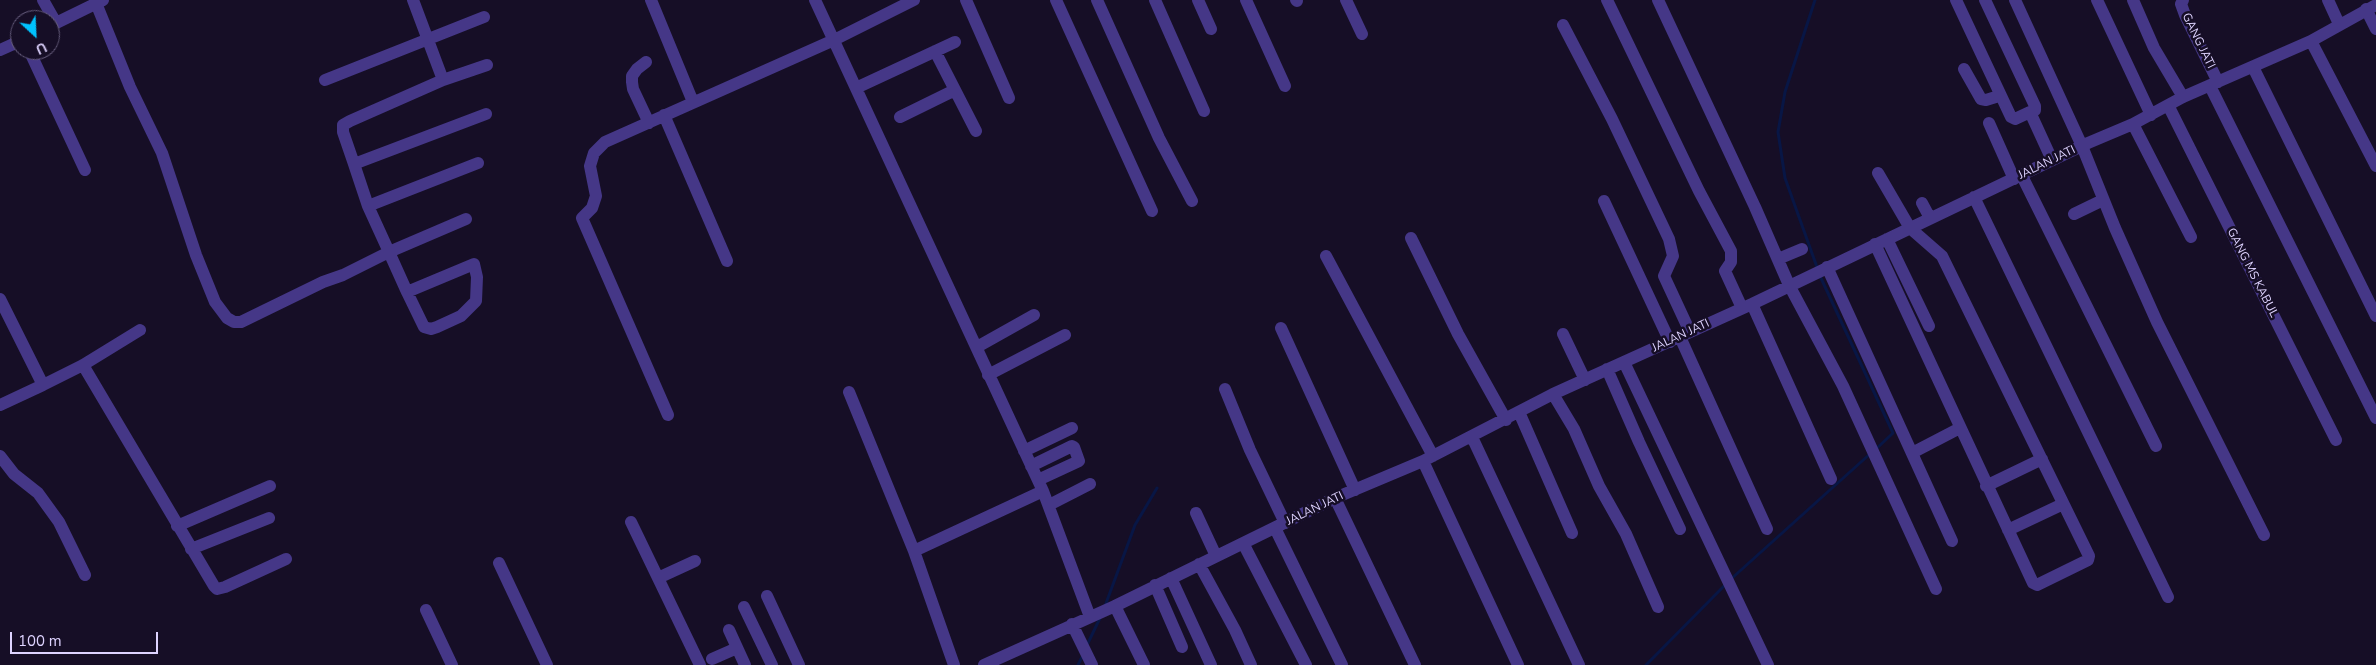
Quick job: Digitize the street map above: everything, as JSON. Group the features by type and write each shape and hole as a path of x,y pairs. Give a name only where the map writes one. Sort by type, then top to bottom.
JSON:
{"street":[{"path":"413,0 430,40 443,80"},
{"path":"651,0 693,102"},
{"path":"816,0 1049,505 1103,611 1144,665"},
{"path":"668,415 582,218 592,208 596,196 590,166 594,152 605,142 834,40 900,3 914,0"},
{"path":"966,0 1009,98"},
{"path":"1056,0 1152,211"},
{"path":"1097,0 1159,138 1192,201"},
{"path":"1155,0 1204,111"},
{"path":"1198,0 1211,29"},
{"path":"1246,0 1285,86"},
{"path":"1346,0 1362,34"},
{"path":"1607,0 1695,182 1731,251 1731,262 1725,271 1747,306 1832,479"},
{"path":"1658,0 1789,285 1843,386 1936,589"},
{"path":"1956,0 1999,96 2013,118 2035,110 2035,106 1985,0"},
{"path":"2015,0 2082,146 2103,200 2157,322 2264,535"},
{"path":"2097,0 2151,115"},
{"path":"2133,0 2154,48 2183,98"},
{"name":"GANG JATI","path":"2183,0 2181,4 2185,15 2214,84 2376,418"},
{"path":"2328,0 2339,24"},
{"path":"60,21 99,2 130,87 162,153 196,255 215,302 227,318 234,322 241,322 322,282 343,275 389,252 466,218"},
{"path":"2371,7 2376,29"},
{"name":"JALAN JATI","path":"984,665 1103,611 1335,498 1428,458 1506,420 1553,394 1747,306 1974,197 2018,178 2052,160 2133,124 2183,98 2311,41 2371,7"},
{"path":"325,80 484,17"},
{"path":"1563,24 1612,119 1669,240 1673,256 1664,276 1680,337"},
{"path":"2311,41 2376,166"},
{"path":"856,88 956,42"},
{"path":"935,51 976,131"},
{"path":"34,60 85,170"},
{"path":"646,62 637,69 632,82 649,122"},
{"path":"407,292 474,264 477,277 476,301 461,316 430,329 424,326 407,292 368,206 343,132 343,125 443,80 487,65"},
{"path":"2253,66 2376,316"},
{"path":"1964,69 1981,99 1986,100 1999,96"},
{"path":"900,117 955,90"},
{"name":"GANG MS KABUL","path":"2168,106 2336,440"},
{"path":"2030,112 2052,160"},
{"path":"354,164 486,114"},
{"path":"664,115 727,261"},
{"path":"1989,123 2156,446"},
{"path":"2133,124 2191,238"},
{"path":"368,206 478,163"},
{"path":"1878,173 1910,228 1942,256 2089,558 2037,585 2033,583 1960,428 1881,242"},
{"path":"1974,197 2168,597"},
{"path":"1604,200 1680,337 1767,529"},
{"path":"2074,214 2103,200"},
{"path":"1922,203 1930,218"},
{"path":"1411,238 1458,334 1506,420"},
{"path":"1881,242 1929,326"},
{"path":"1778,259 1802,249"},
{"path":"1326,256 1428,458 1518,665"},
{"path":"1825,268 1952,541"},
{"path":"0,299 43,385"},
{"path":"977,347 1034,315"},
{"path":"1281,328 1355,490"},
{"path":"0,405 84,365 140,330"},
{"path":"1564,334 1585,380"},
{"path":"988,374 1065,335"},
{"path":"1624,362 1768,665"},
{"path":"84,365 177,526 217,588 225,587 286,559"},
{"path":"1608,369 1639,442 1680,529"},
{"path":"1225,389 1280,525 1342,665"},
{"path":"848,392 914,552 954,665"},
{"path":"1553,394 1574,429 1599,486 1626,534 1658,607"},
{"path":"1519,412 1572,533"},
{"path":"1024,451 1072,428"},
{"path":"1912,453 1960,428"},
{"path":"1472,437 1579,665"},
{"path":"914,552 1041,486 1079,461 1072,446 1031,466"},
{"path":"0,456 14,474 38,493 54,515 85,575"},
{"path":"1986,486 2042,459"},
{"path":"1049,505 1090,484"},
{"path":"177,526 270,486"},
{"path":"1335,498 1415,665"},
{"path":"2008,530 2064,504"},
{"path":"1196,514 1216,556"},
{"path":"191,549 268,518"},
{"path":"631,522 700,665"},
{"path":"1243,543 1306,665"},
{"path":"658,578 695,561"},
{"path":"499,563 547,665"},
{"path":"1198,564 1235,630 1250,665"},
{"path":"1170,578 1211,665"},
{"path":"1155,585 1182,647"},
{"path":"767,596 800,665"},
{"path":"744,607 772,665"},
{"path":"426,610 452,665"},
{"path":"1072,624 1091,664"},
{"path":"729,630 745,665"},
{"path":"712,659 737,648"}],"waterway":[{"path":"1815,0 1785,92 1778,132 1785,178 1818,270"},
{"path":"1820,276 1893,433 1876,449"},
{"path":"1731,579 1871,453"},
{"path":"1105,606 1135,525 1157,488"},
{"path":"1646,665 1726,584"},
{"path":"1087,645 1101,616"},
{"path":"1078,665 1083,655"}]}
